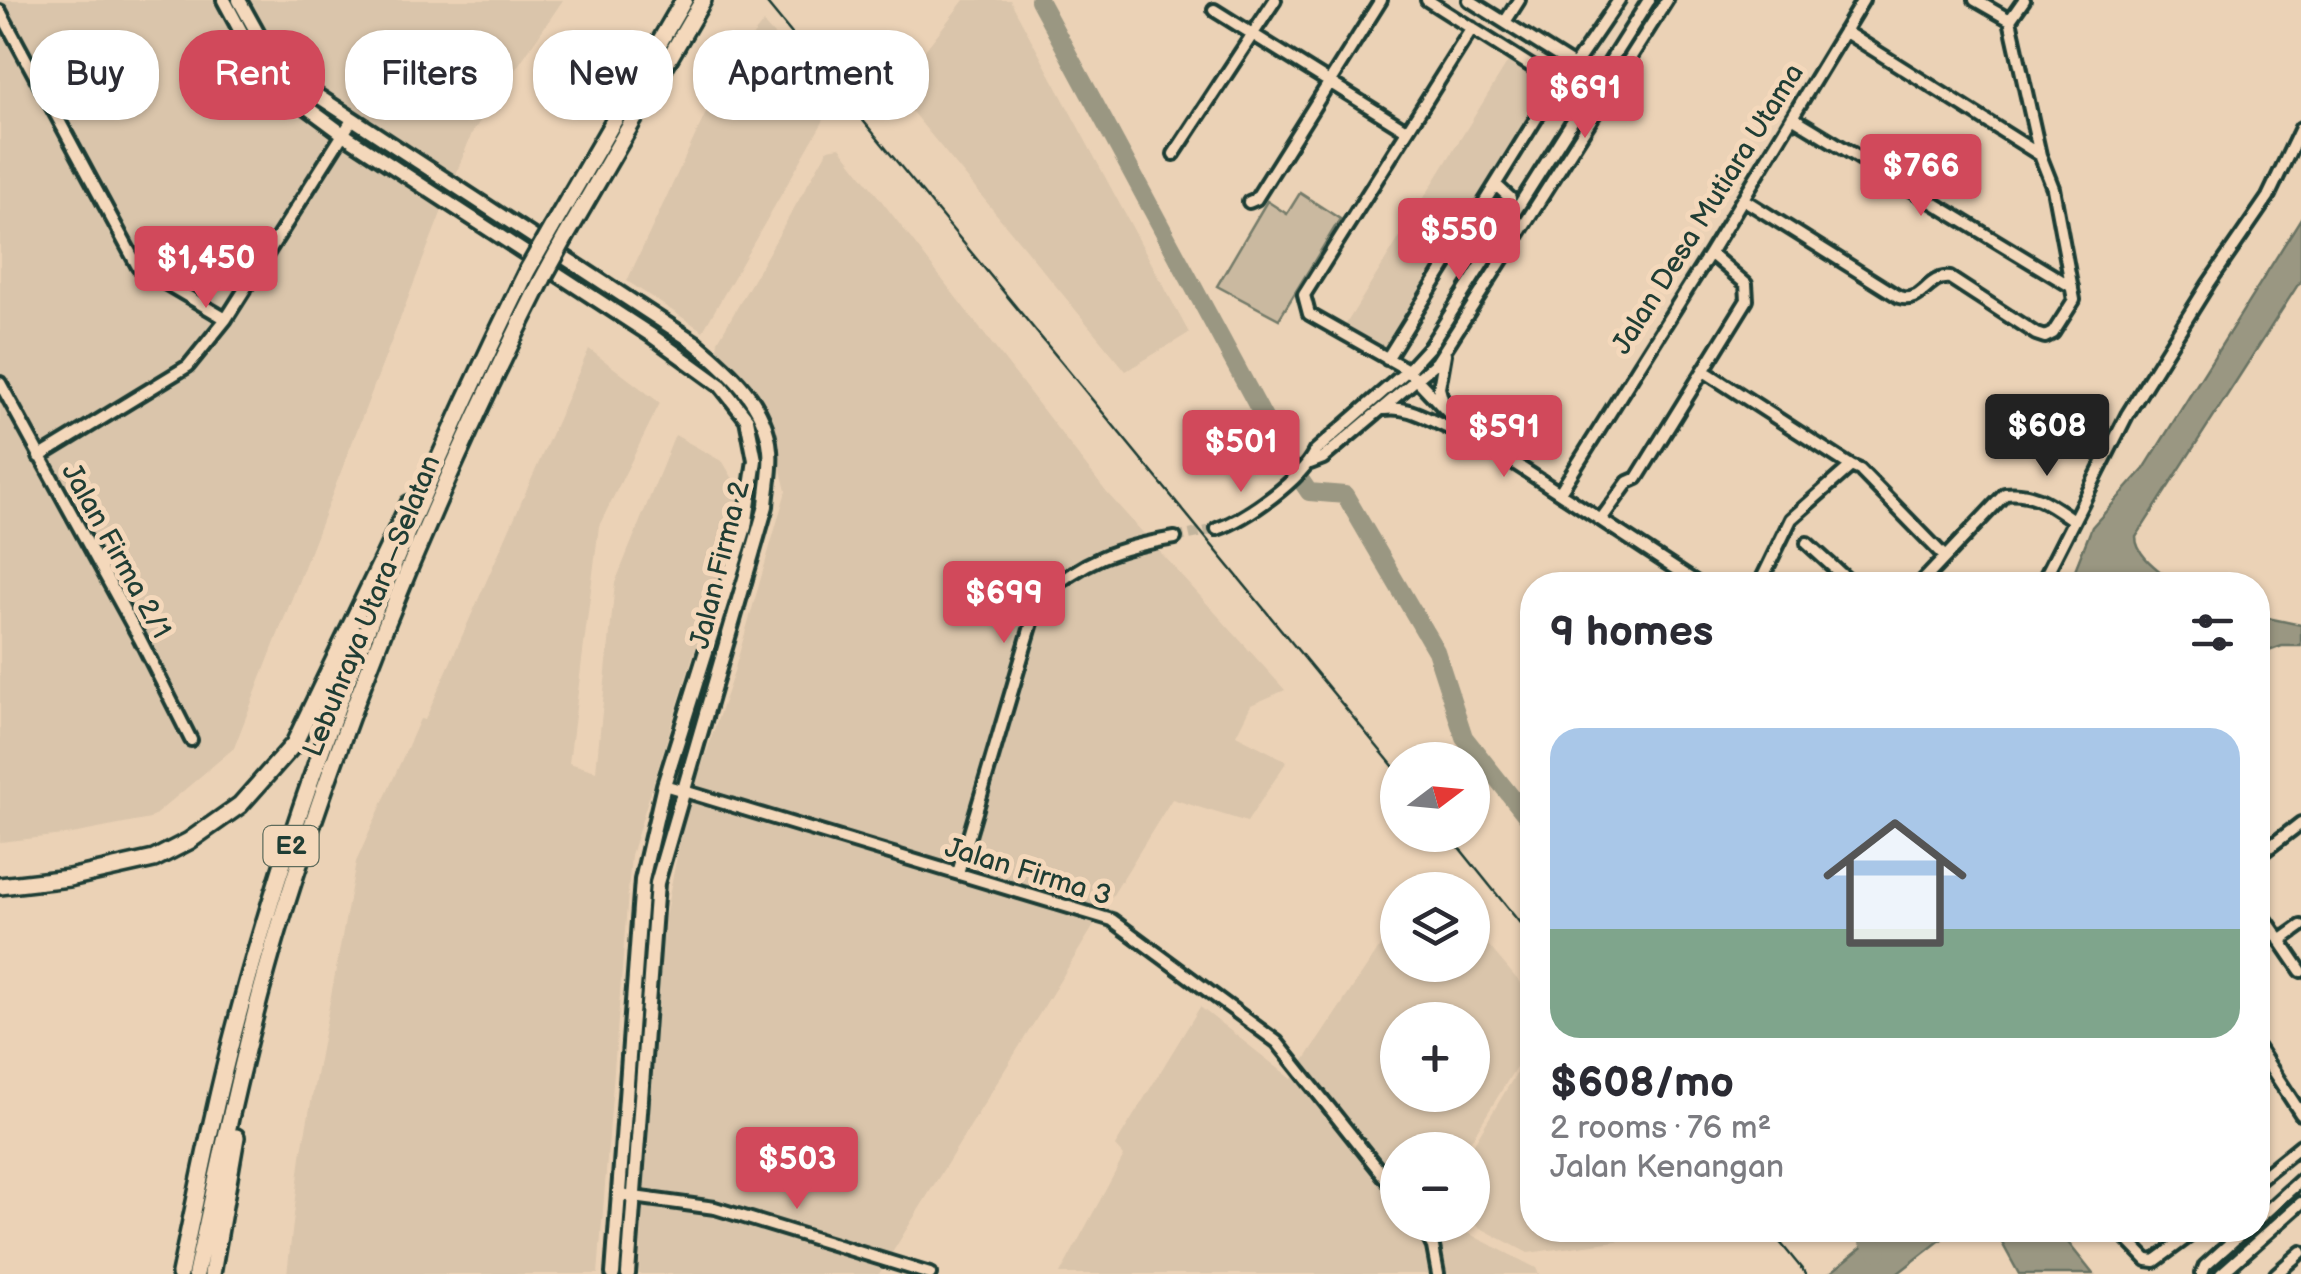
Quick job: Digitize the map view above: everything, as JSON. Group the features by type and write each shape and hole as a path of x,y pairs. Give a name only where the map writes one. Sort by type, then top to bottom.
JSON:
{"highway":[{"name":"Lebuhraya Utara–Selatan","path":"180,1274 238,1016 345,690 451,434 684,0"},
{"name":"Lebuhraya Utara–Selatan","path":"558,233 703,0"},
{"name":"Lebuhraya Utara–Selatan","path":"196,1274 231,1115 283,916 361,691 535,275"},
{"path":"0,886 85,876 154,858 216,824 258,788 294,744 312,712 433,450 451,434"},
{"path":"212,1274 237,1130 231,1115"}],"main road":[{"name":"Jalan Firma 2","path":"224,0 268,74 285,91 343,134 651,335 722,386 748,419 755,460 745,528 664,784 642,880 613,1274"},
{"name":"Jalan Firma 2","path":"239,0 279,65 345,115"},
{"name":"Jalan Firma 2","path":"352,120 694,342 730,372 760,416 770,452 766,506 656,882 628,1274"}],"street":[{"path":"1174,154 1274,0"},
{"path":"1249,202 1256,200 1381,0"},
{"path":"1387,358 1501,188 1554,90 1554,84 1428,0"},
{"path":"1470,0 1598,81 1612,78 1624,65"},
{"path":"1504,22 1519,0"},
{"path":"1574,66 1618,0"},
{"path":"1217,529 1238,522 1310,463 1324,458 1382,409 1412,375 1649,0"},
{"path":"1310,463 1316,451 1412,375 1437,362 1667,0"},
{"name":"Jalan Desa Mutiara Utama","path":"1560,492 1710,254 1862,0"},
{"path":"1743,199 1899,297 1909,300 1919,296 1934,280 1950,278 2045,337 2054,333 2074,300 2053,188 2040,155 2010,20 1976,0"},
{"path":"2010,20 2024,0"},
{"path":"1214,10 1406,130"},
{"path":"0,11 138,267 226,318"},
{"path":"1472,28 1304,295 1309,314 1412,375 1472,434 1681,572"},
{"path":"1844,31 2040,155"},
{"path":"1594,113 1600,99 1598,81"},
{"path":"1792,117 2072,287"},
{"path":"39,457 188,366 226,318 352,120"},
{"path":"2047,572 2127,415 2268,197 2301,128"},
{"path":"1501,188 1524,189 1538,180"},
{"path":"1501,188 1512,208 1508,226"},
{"path":"1602,518 1628,482 1637,478 1747,300 1746,284 1710,254"},
{"path":"1445,348 1440,388 1445,410"},
{"path":"1704,371 1860,470 1945,557"},
{"name":"Jalan Firma 2/1","path":"0,384 191,740"},
{"path":"1382,409 1410,408 1456,432 1472,434"},
{"path":"1764,572 1790,519 1851,466"},
{"path":"1931,572 2005,494 2026,492 2073,520"},
{"path":"958,873 1038,599 1058,582 1123,547 1175,538"},
{"path":"1806,543 1838,572"},
{"name":"Jalan Firma 3","path":"664,784 1112,920 1276,1042 1380,1172"},
{"path":"2270,847 2301,823"},
{"path":"2270,926 2301,971"},
{"path":"2280,941 2301,926"},
{"path":"2270,1068 2301,1114"},
{"path":"2270,1170 2301,1145"},
{"path":"2270,1208 2301,1180"},
{"path":"618,1195 715,1208 930,1274"},
{"path":"2270,1231 2301,1203"},
{"path":"1430,1242 1438,1274"},
{"path":"2129,1242 2147,1260 2155,1261 2181,1242"},
{"path":"2202,1274 2232,1242"},
{"path":"2221,1274 2257,1242"},
{"path":"2276,1274 2301,1252"}],"shaded area":[{"path":"0,0 563,0 542,30 533,30 533,44 513,73 513,30 345,30 345,120 481,120 472,133 234,748 150,819 72,834 0,842"},
{"path":"964,0 1010,0 1189,333 1126,371 919,120 929,120 929,45"},
{"path":"1511,57 1557,86 1393,357 1343,329"},
{"path":"703,120 824,120 703,331 627,281"},
{"path":"840,147 1107,493 1285,690 1251,705 1236,735 1287,761 1247,822 1172,799 879,1274 639,1274 658,953 685,814 733,675 786,491 768,418 755,392 717,350 718,341 828,149"},
{"path":"1300,193 1340,219 1279,319 1217,286 1267,201 1287,214"},
{"path":"2301,218 2301,280 2136,537 2140,551 2161,572 2074,572 2092,527 2144,469"},
{"path":"589,349 660,403 599,526 569,763 596,771 615,583 675,435 723,462 739,489 726,549 631,855 598,1274 287,1274 301,1156 356,862 420,719 425,720"},
{"path":"2270,619 2301,625 2301,646 2270,650"},
{"path":"1380,947 1380,982 1490,982 1490,947 1520,983 1520,1061 1490,1109 1490,1002 1380,1002 1380,1112 1488,1112 1476,1132 1380,1132 1380,1242 1485,1242 1536,1268 1539,1274 1060,1274 1124,1156 1115,1146 1200,1007 1292,1079"},
{"path":"1520,1067 1520,1242 1608,1242 1528,1253 1490,1233 1490,1132 1481,1132"},
{"path":"1868,1242 1938,1242 1897,1274 1829,1274"},
{"path":"2002,1242 2068,1242 2093,1274 2019,1274"}],"waterway":[{"path":"1039,0 1285,457 1309,492 1345,495 1436,651 1464,737 1520,808"},
{"path":"1870,1242 1878,1252"}],"tunnel":[{"path":"1175,538 1217,529"}],"railway":[{"path":"764,0 1380,750"},
{"path":"1463,852 1520,923"},
{"path":"1780,1242 1806,1274"}]}
